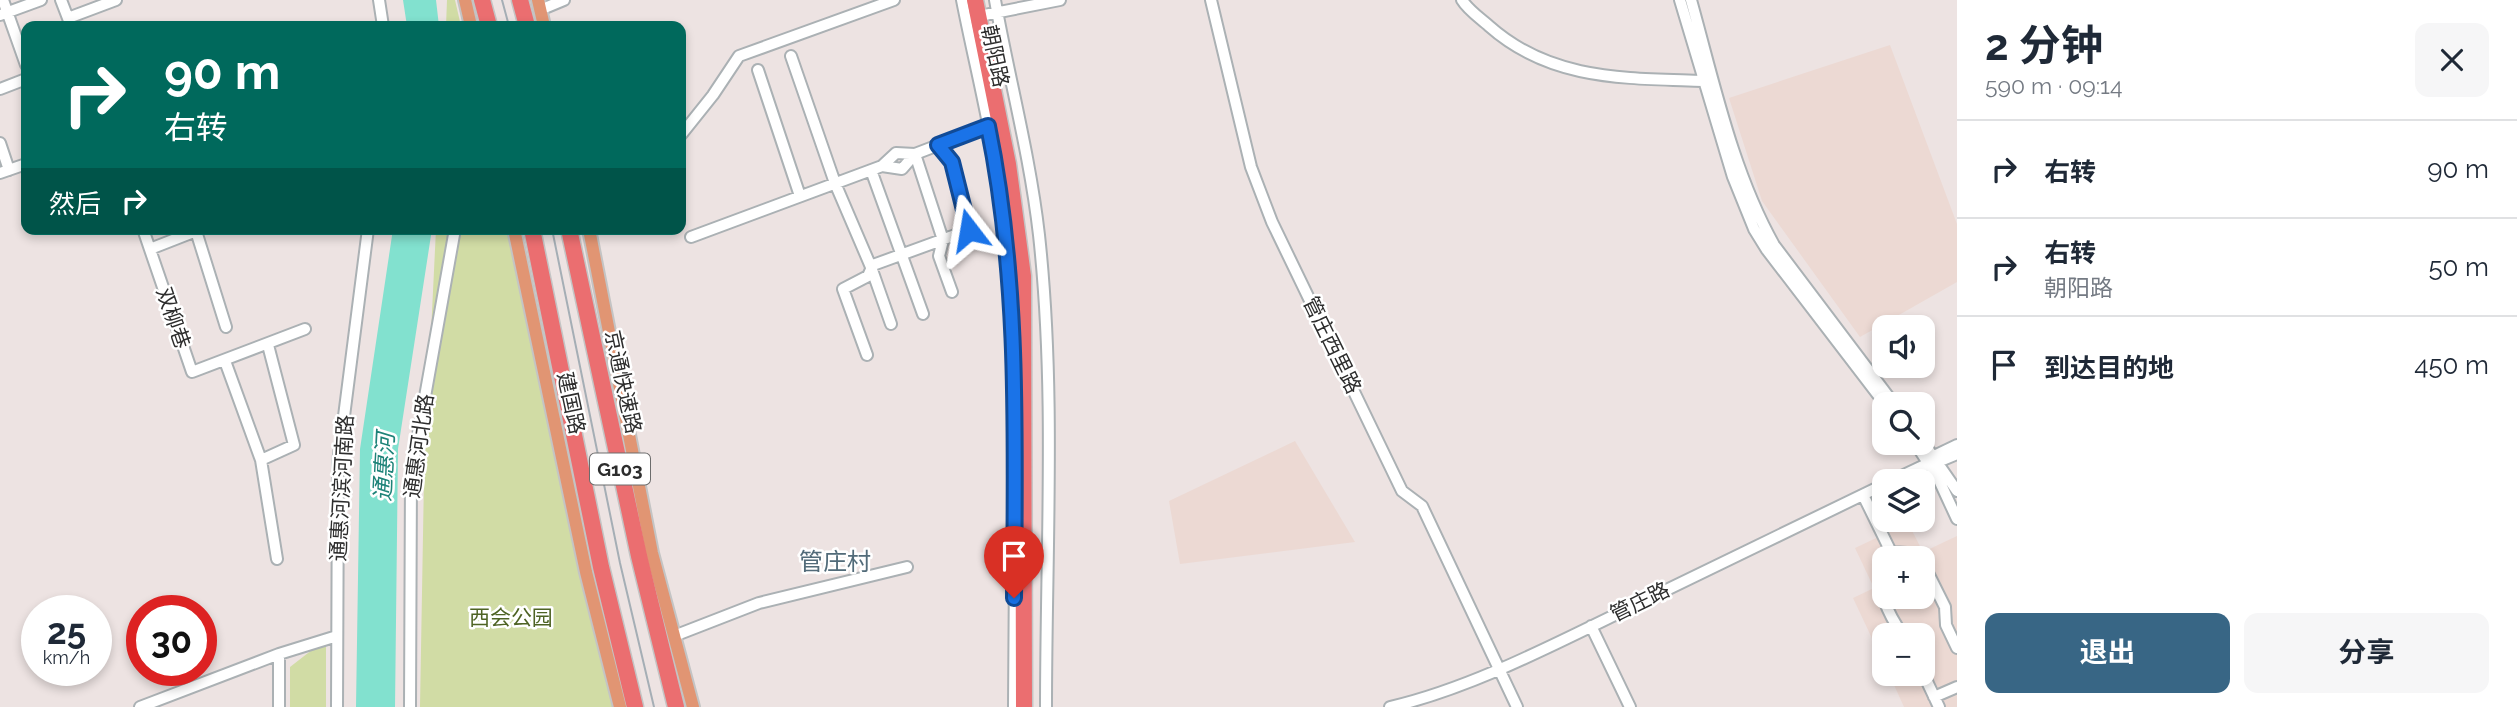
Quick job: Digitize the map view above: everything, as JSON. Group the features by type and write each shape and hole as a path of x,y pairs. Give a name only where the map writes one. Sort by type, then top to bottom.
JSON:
{"highway":[{"path":"482,0 488,21"},
{"path":"520,0 526,21"},
{"name":"朝阳路","path":"981,10 1008,164 1023,276 1024,707"},
{"name":"朝阳路","path":"981,10 1015,163 1030,276 1032,707"},
{"name":"G103","path":"533,235 601,567 635,707"},
{"name":"京通快速路","path":"570,235 639,556 676,707"},
{"path":"578,235 586,309"}],"main road":[{"path":"465,0 470,21"},
{"name":"建国路","path":"515,235 586,572 620,707"},
{"path":"590,235 652,554 693,707"}],"street":[{"path":"3,0 4,14 21,53"},
{"path":"4,14 41,0"},
{"path":"61,0 69,21"},
{"path":"379,0 382,21"},
{"path":"539,5 564,0"},
{"path":"686,129 739,56 894,0"},
{"name":"朝阳路","path":"962,0 981,10 1027,159 1038,233 1049,403 1046,707"},
{"name":"朝阳路","path":"981,10 995,0"},
{"path":"981,10 1060,0"},
{"name":"管庄西里路","path":"1211,0 1251,167 1272,222 1402,491 1422,506 1517,707"},
{"path":"1462,0 1508,42 1548,63 1590,74 1703,81"},
{"path":"1680,0 1733,177 1754,229 1767,250 1876,392"},
{"path":"1690,0 1739,165 1762,224 1774,245 1885,392"},
{"path":"71,21 111,1"},
{"name":"朝阳路","path":"981,10 988,126 1006,238 1013,312 1016,402 1014,707"},
{"path":"792,56 835,183 872,267 891,324"},
{"path":"758,70 800,196"},
{"path":"0,89 21,81"},
{"path":"691,237 876,168 896,153 915,154 988,126"},
{"path":"0,143 5,172"},
{"path":"867,355 843,289 868,276 873,265 969,230 952,162 938,145"},
{"path":"915,154 943,240 939,256 952,292"},
{"path":"876,168 923,314"},
{"name":"双柳巷","path":"145,235 191,372 305,329"},
{"path":"150,249 185,235"},
{"path":"199,235 226,327"},
{"name":"通惠河滨河南路","path":"337,707 338,463 367,235"},
{"name":"通惠河北路","path":"411,707 411,475 454,235"},
{"path":"261,460 294,445 268,345"},
{"path":"225,361 261,460 277,559"},
{"path":"1917,469 1957,445"},
{"path":"1927,455 1934,461 1957,519"},
{"path":"1931,455 1957,491"},
{"path":"1934,461 1956,459"},
{"name":"管庄路","path":"1391,707 1431,696 1499,668 1872,490"},
{"path":"1863,495 1884,546"},
{"path":"674,636 759,603 907,567"},
{"path":"1935,587 1945,607 1946,625 1957,648"},
{"path":"1591,626 1630,707"},
{"path":"140,707 279,654 338,636"},
{"path":"279,654 279,707"},
{"path":"1929,686 1937,702 1957,687"}],"shaded area":[{"path":"1890,45 1957,224 1957,282 1899,315 1872,315 1872,330 1860,337 1762,201 1729,98"},
{"path":"1295,441 1355,542 1180,564 1169,501"},
{"path":"1889,532 1913,532 1920,546 1872,546 1872,584 1855,548"},
{"path":"1957,536 1957,707 1904,707 1894,686 1935,686 1935,623 1872,623 1872,638 1853,598 1872,589 1872,609 1935,609 1935,546"}],"green space":[{"path":"447,0 455,0 460,21 446,21"},
{"name":"西会公园","path":"436,235 510,235 622,707 420,707 424,478"},
{"path":"326,639 326,707 290,707 290,667"}],"water":[{"path":"403,0 436,0 438,21 406,21"},
{"name":"通惠河","path":"392,235 431,235 398,449 395,707 356,707 360,449"}],"railway":[{"path":"502,0 508,21"},
{"path":"553,235 620,563 654,707"}],"district":[{"name":"管庄村","path":"835,562"}],"route":[{"path":"969,230 952,162 938,145 988,126 1006,238 1013,312 1016,402 1014,598"}]}
